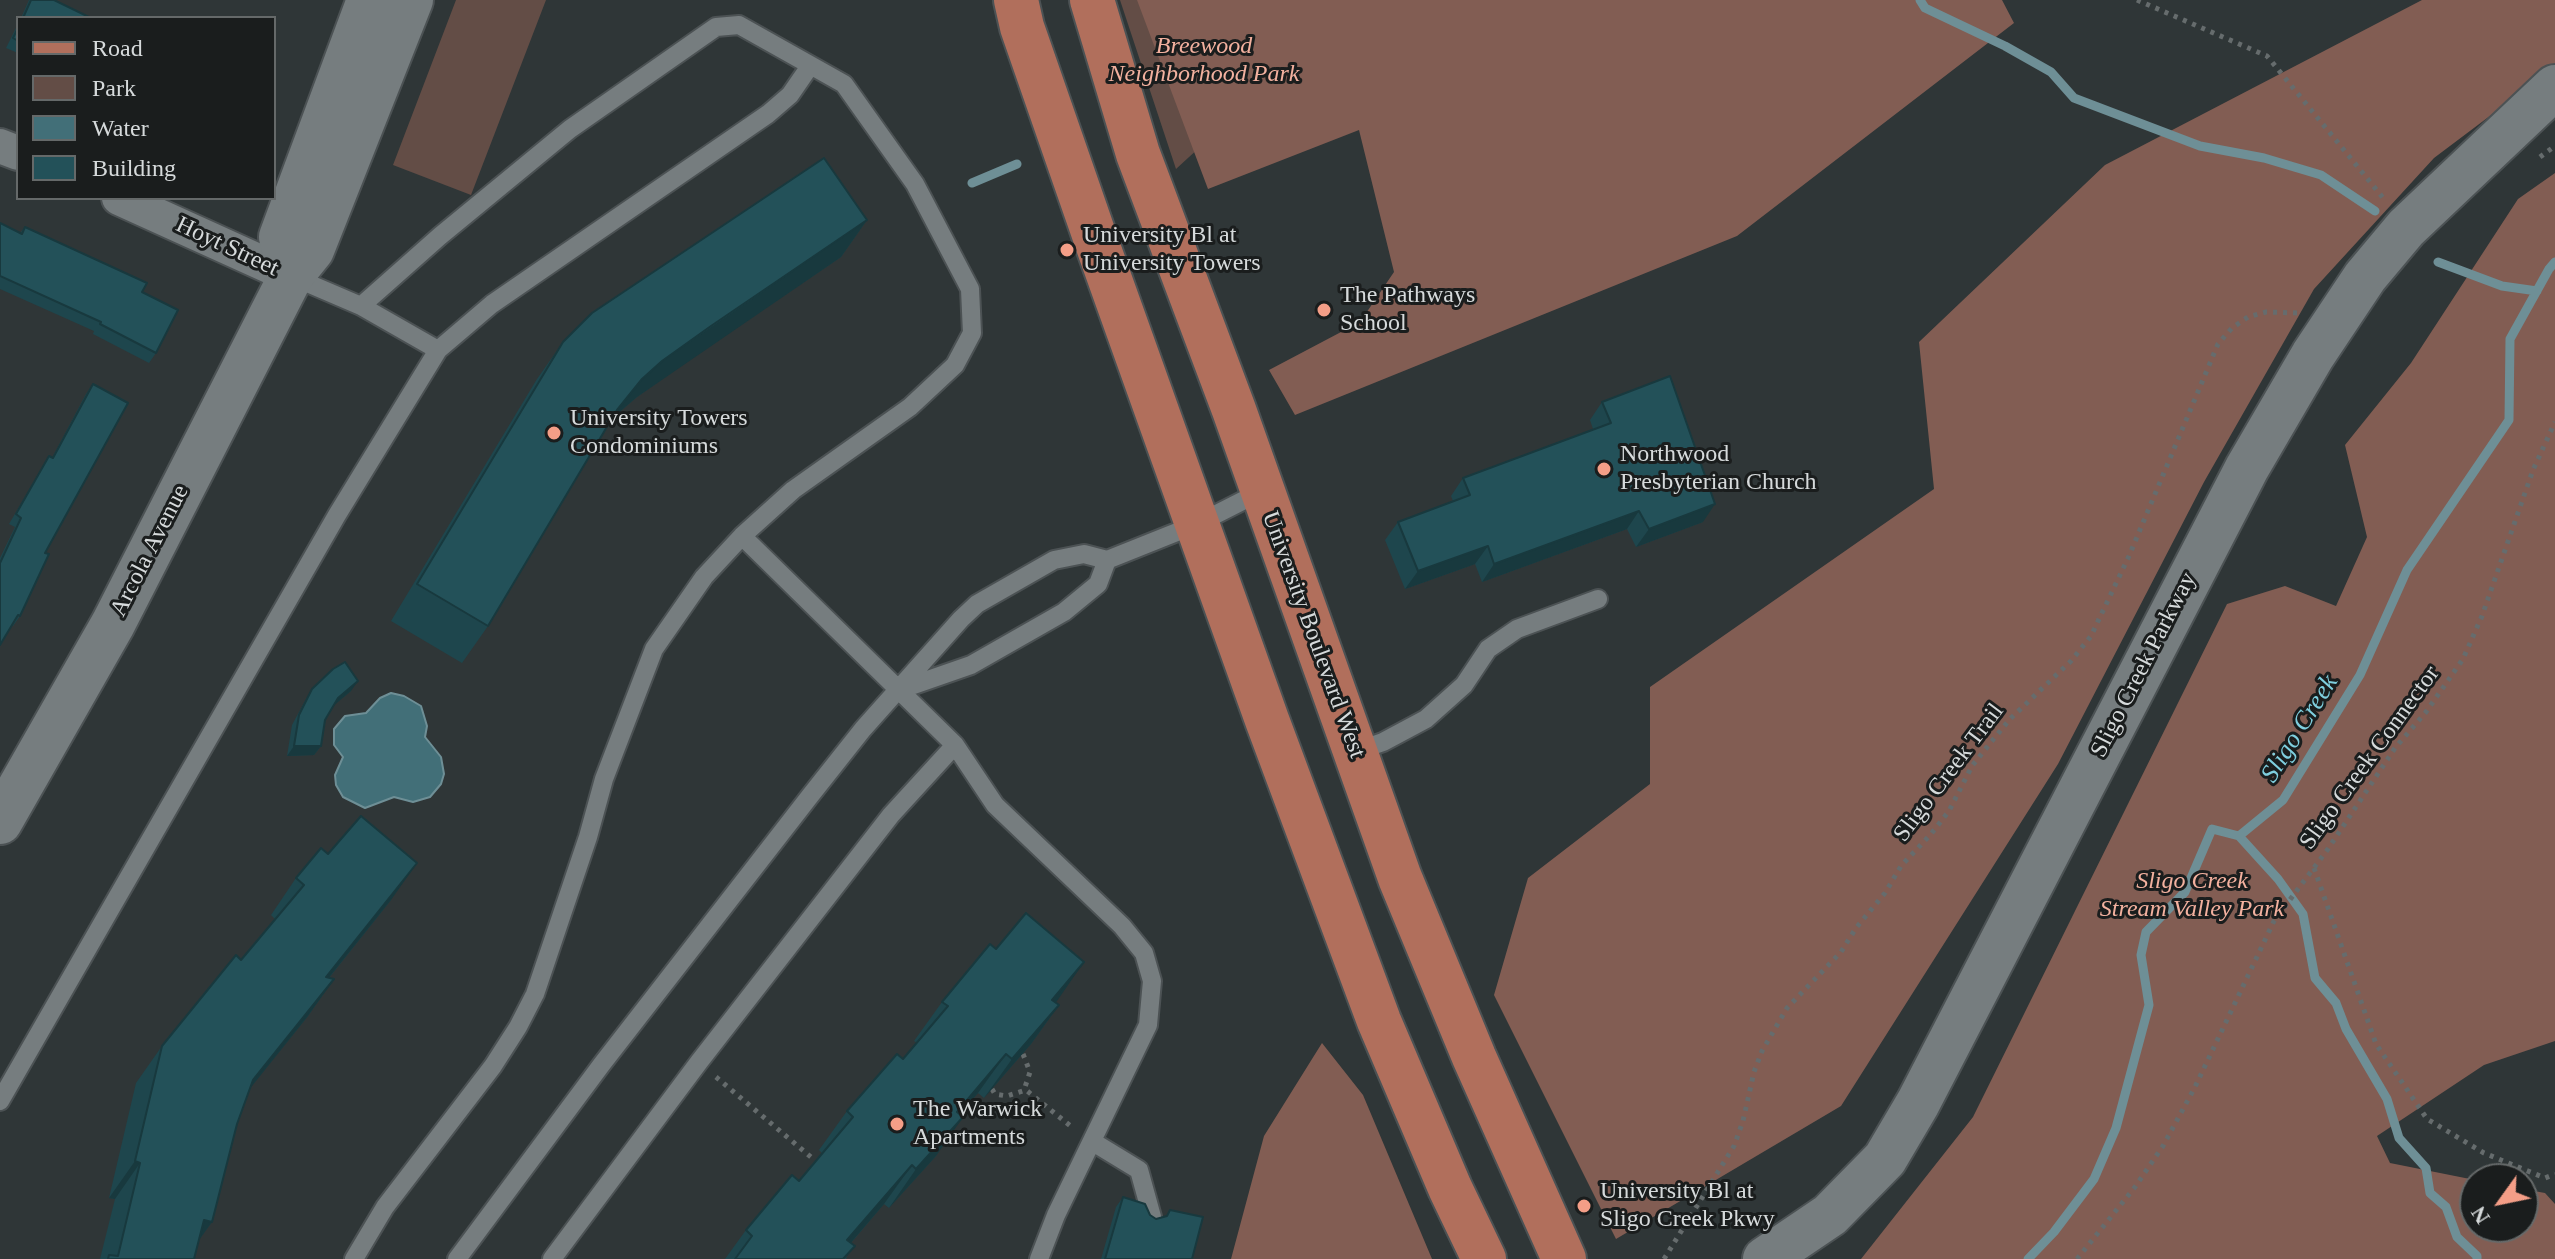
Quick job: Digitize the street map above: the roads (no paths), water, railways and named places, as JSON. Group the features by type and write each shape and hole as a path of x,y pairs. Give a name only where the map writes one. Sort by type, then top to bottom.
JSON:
{"main road":[{"path":"1016,0 1022,27 1197,524 1379,1021 1450,1188 1484,1259"},
{"name":"University Boulevard West","path":"1092,0 1138,154 1405,892 1564,1259"}],"street":[{"path":"291,276 281,237 369,0"},
{"name":"Arcola Avenue","path":"0,822 113,624 291,276 312,250 411,0"},
{"name":"Sligo Creek Parkway","path":"1765,1259 1830,1215 1885,1159 1918,1103 2247,468 2329,330 2365,277 2406,228 2555,87"},
{"name":"Hoyt Street","path":"123,200 291,276"}],"lane":[{"path":"354,1259 385,1207 518,1027 535,994 588,837 604,779 654,649 704,577 742,536 793,490 910,407 955,365 972,333 970,289 915,184 844,84 739,25 716,27 570,129 361,306"},
{"path":"0,1101 337,515 438,350 492,304 768,114 790,95 810,66"},
{"path":"291,276 361,306 438,350"},
{"path":"457,1259 593,1076 810,796 863,729 961,619 977,604 1054,560 1084,554 1107,560 1197,524 1262,491"},
{"path":"742,536 955,745 995,805 1122,926 1144,953 1152,981 1148,1025 1056,1215 1039,1259"},
{"path":"899,690 971,665 1064,612 1098,584 1107,560"},
{"path":"1354,752 1383,742 1426,719 1464,685 1488,649 1517,629 1598,599"},
{"path":"552,1259 653,1122 881,827 955,745"},
{"path":"1093,1142 1139,1170 1152,1217"}],"water":[{"path":"391,693 404,696 421,706 427,726 425,737 441,757 444,774 441,784 430,797 413,802 394,797 365,808 343,797 336,785 335,775 343,757 334,745 334,729 345,716 366,713 380,698"}],"waterway":[{"path":"1920,0 1925,8 2051,72 2074,98 2200,146 2264,158 2321,175 2375,211"},
{"path":"972,183 1017,164"},
{"path":"2438,262 2502,286 2537,291"},
{"name":"Sligo Creek","path":"2028,1259 2054,1232 2094,1179 2116,1128 2149,1005 2141,955 2146,932 2185,892 2212,829 2239,836 2283,800 2360,675 2407,570 2509,420 2510,339 2555,262"},
{"path":"2239,836 2278,879 2303,914 2315,978 2336,1003 2346,1029 2387,1099 2399,1138 2426,1168 2430,1193 2446,1207 2457,1237 2477,1259"}],"place":[{"name":"University Bl at University Towers","path":"1067,250"},
{"name":"The Pathways School","path":"1324,310"},
{"name":"University Towers Condominiums","path":"554,433"},
{"name":"Northwood Presbyterian Church","path":"1604,469"},
{"name":"The Warwick Apartments","path":"897,1124"},
{"name":"University Bl at Sligo Creek Pkwy","path":"1584,1206"}],"park label":[{"name":"Breewood Neighborhood Park","path":"1204,61"},
{"name":"Sligo Creek Stream Valley Park","path":"2192,896"}]}
